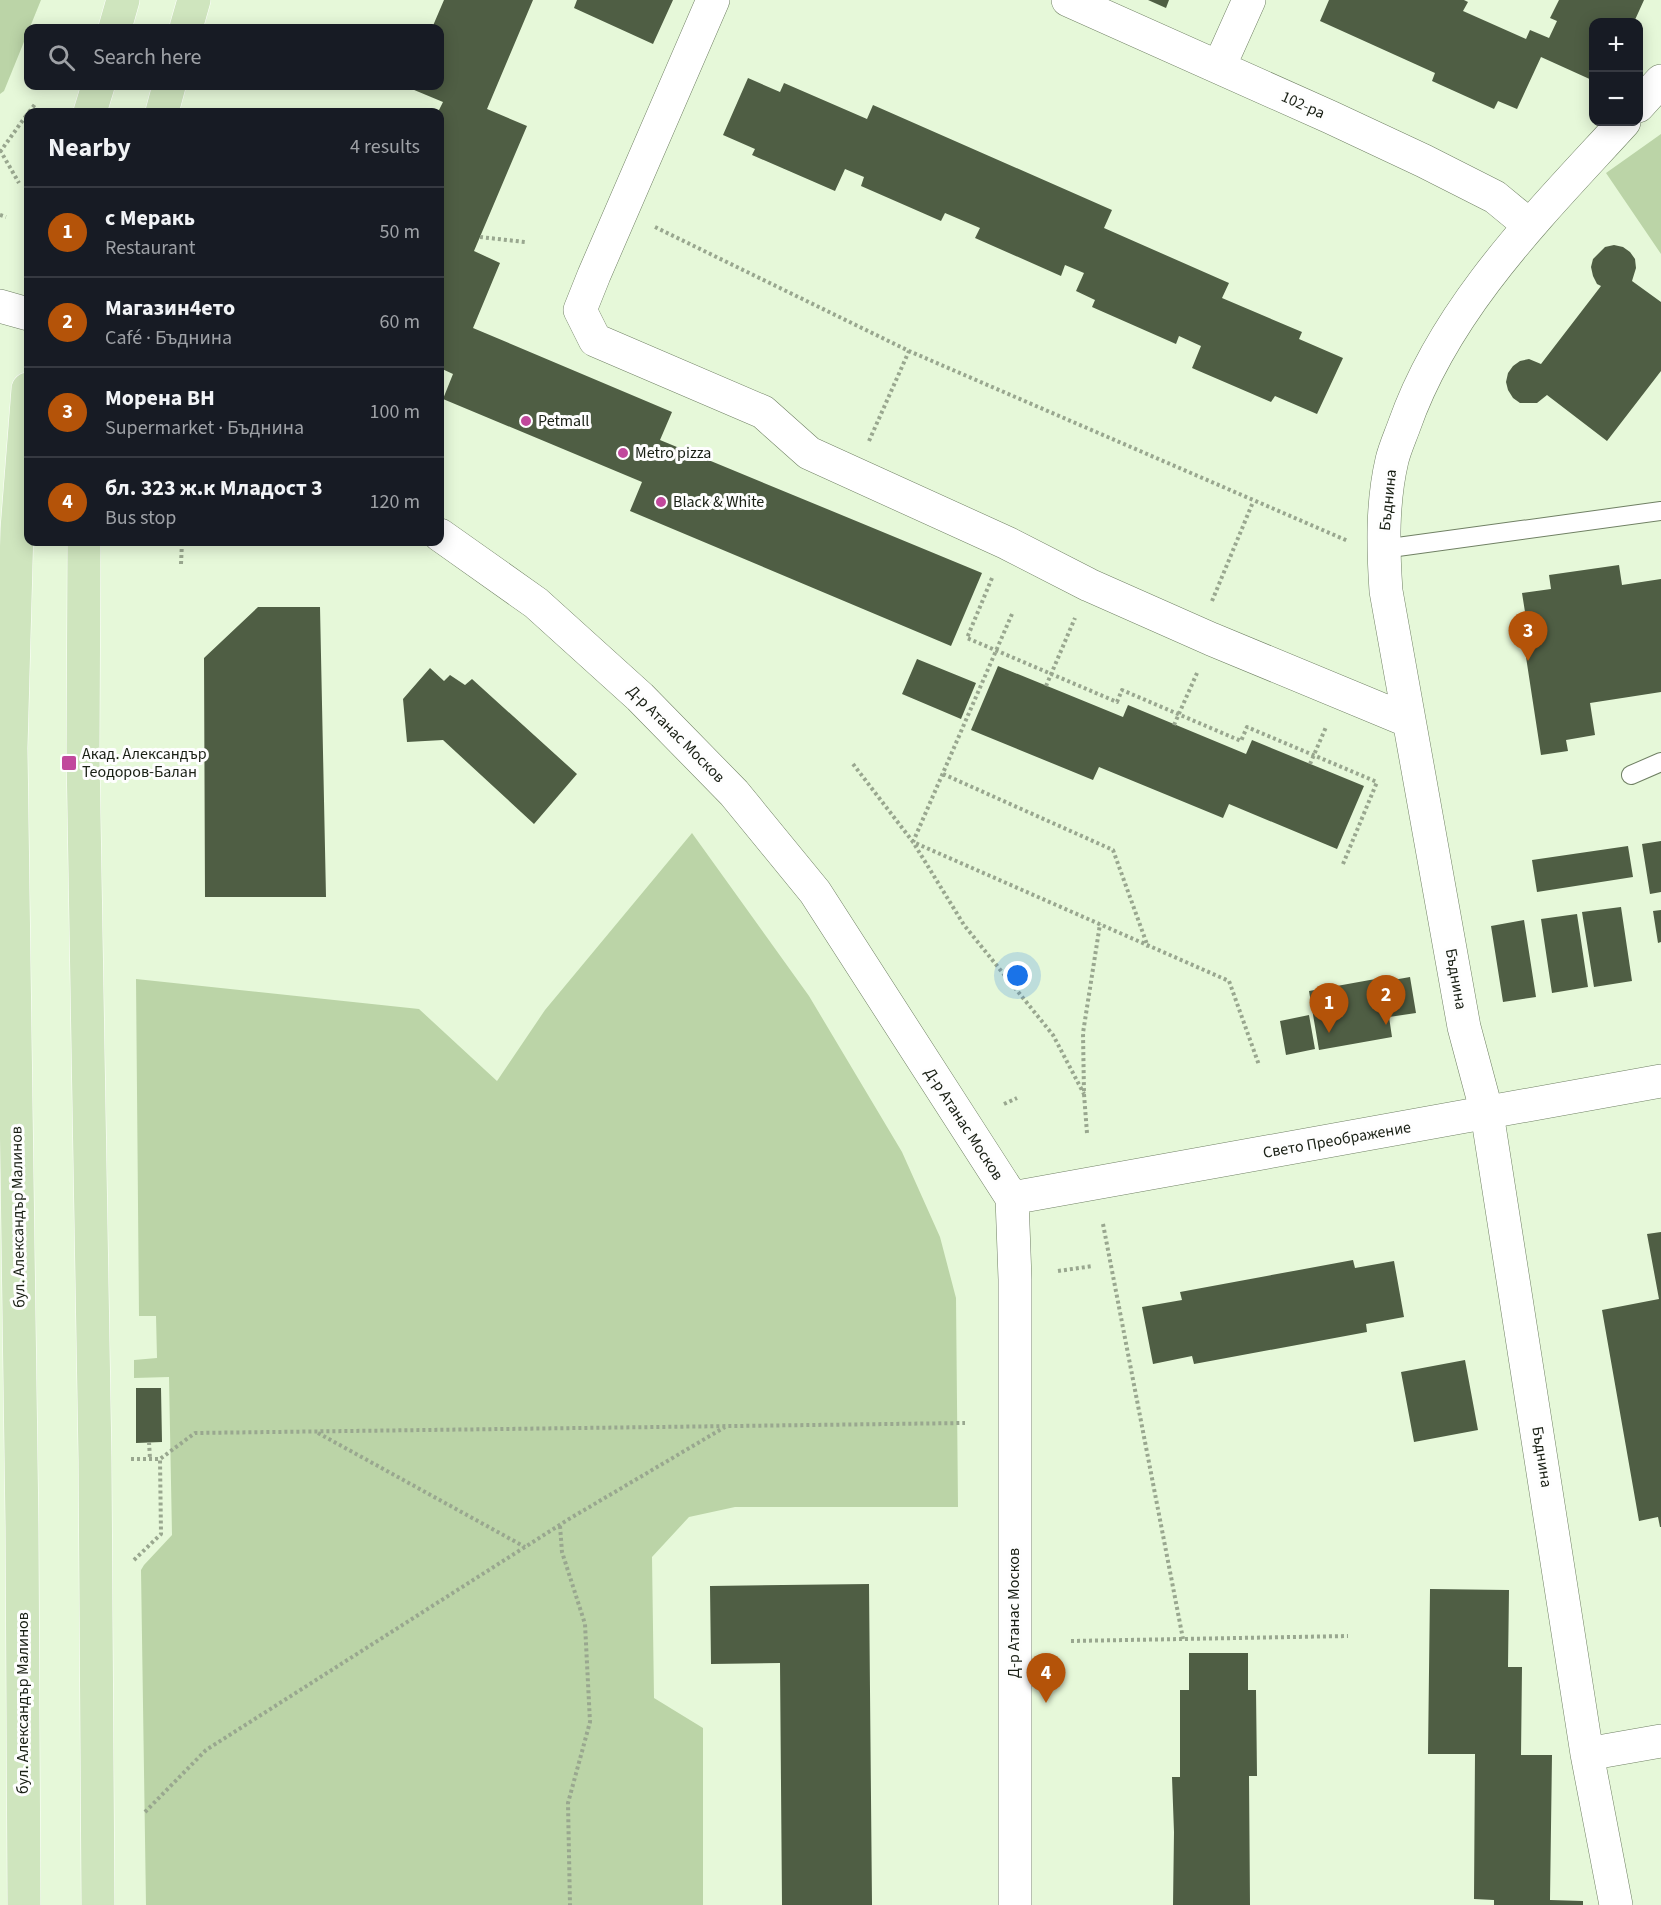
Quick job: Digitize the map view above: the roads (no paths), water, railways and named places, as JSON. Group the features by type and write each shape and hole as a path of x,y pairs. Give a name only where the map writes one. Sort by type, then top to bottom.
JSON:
{"main road":[{"path":"116,24 123,0"},
{"path":"187,24 194,0"},
{"path":"91,108 97,90"},
{"path":"163,108 168,90"},
{"name":"бул. Александър Малинов","path":"23,1903 22,1527 8,541 24,419"},
{"path":"84,546 83,755 94,1436 98,1905"}],"street":[{"path":"713,0 580,310 596,340 763,412 809,453 1007,543 1089,585 1409,721"},
{"name":"102-ра","path":"1068,0 1330,117 1495,197 1529,225"},
{"path":"1219,68 1249,0"},
{"path":"1643,100 1661,81"},
{"name":"Бъднина","path":"1616,1905 1587,1754 1486,1113 1464,1027 1386,591 1383,549 1385,504 1393,459 1408,414 1424,377 1465,309 1529,225 1620,126"},
{"path":"0,306 24,313"},
{"name":"Д-р Атанас Москов","path":"444,538 536,603 640,697 734,793 815,892 1012,1198 1015,1279 1015,1905"},
{"name":"Свето Преображение","path":"1012,1198 1661,1081"},
{"path":"1587,1754 1661,1742"}],"lane":[{"path":"1383,549 1661,511"},
{"path":"1630,775 1661,762"}],"place":[{"name":"Petmall","path":"526,421"},
{"name":"Metro pizza","path":"623,453"},
{"name":"Black & White","path":"661,502"},
{"name":"Морена ВН","path":"1528,661"},
{"name":"Акад. Александър Теодоров-Балан","path":"69,763"},
{"name":"Магазин4ето","path":"1386,1025"},
{"name":"с Меракь","path":"1329,1033"},
{"name":"бл. 323 ж.к Младост 3","path":"1046,1703"}]}
